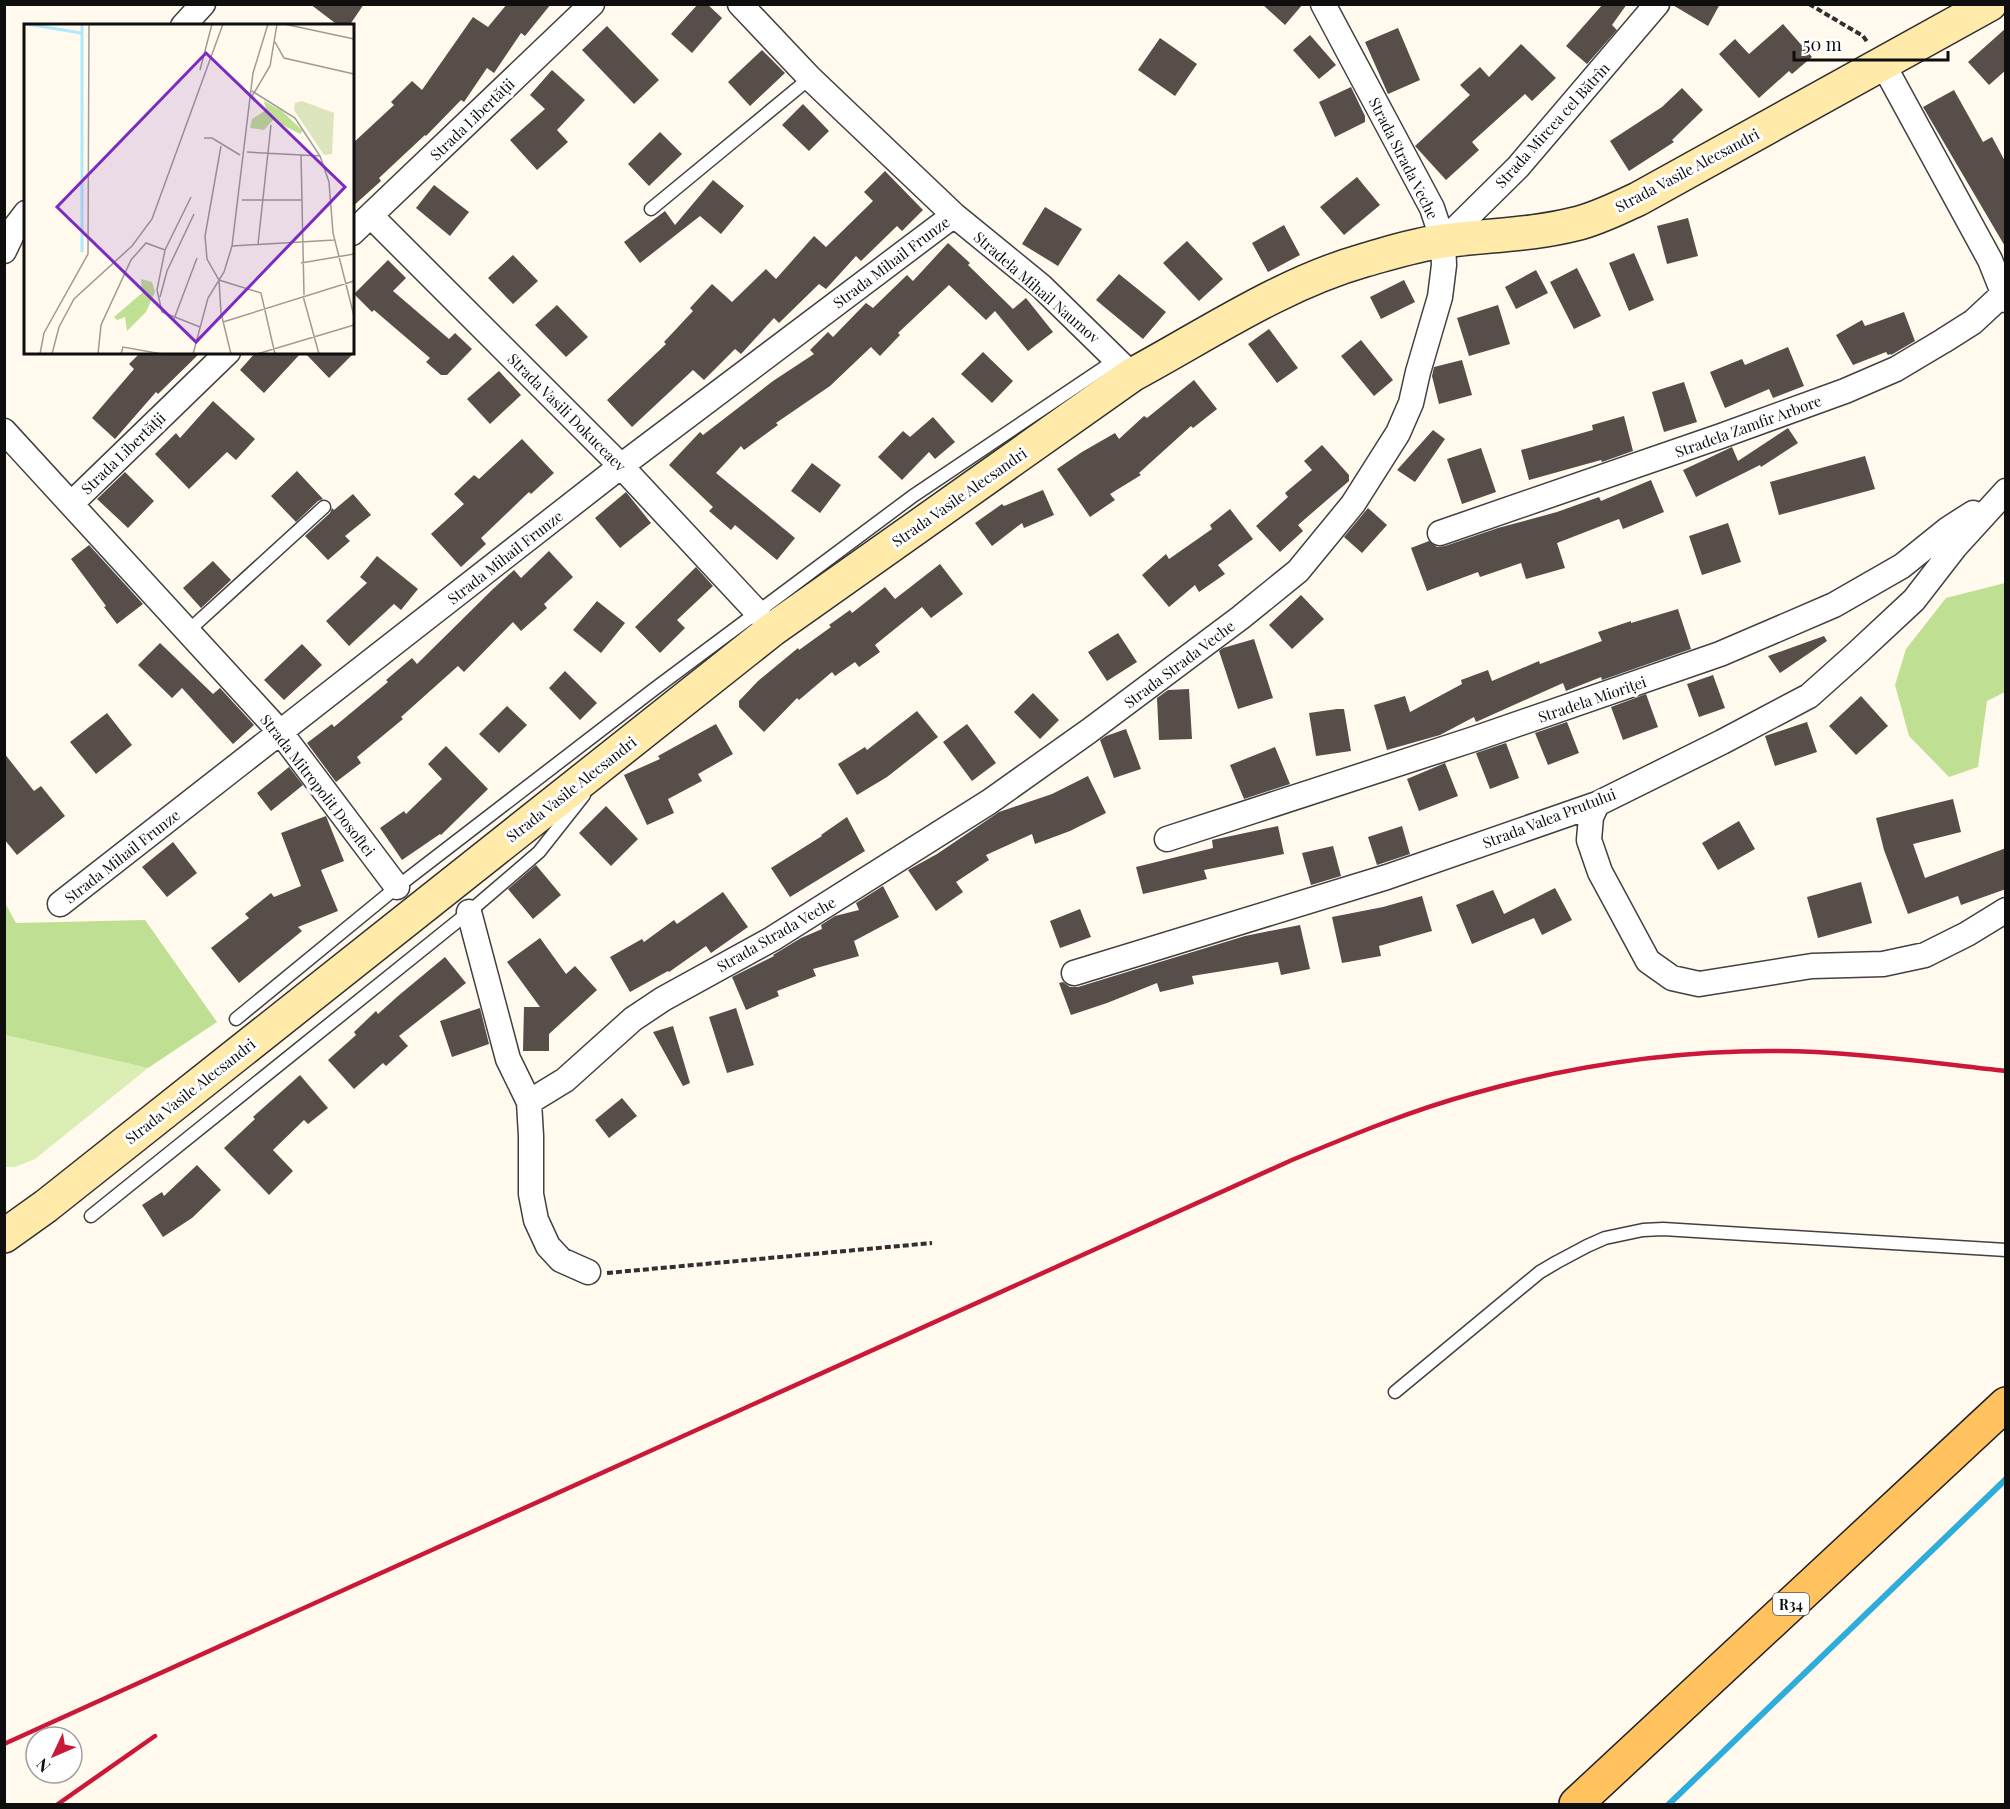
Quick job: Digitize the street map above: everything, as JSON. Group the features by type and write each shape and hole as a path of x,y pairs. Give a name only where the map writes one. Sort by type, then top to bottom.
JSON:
{"main road":[{"name":"Strada Vasile Alecsandri","path":"4,1236 46,1206 773,629 1125,367 1194,342 1246,310 1309,280 1362,261 1443,241 1537,232 1578,224 1609,212 1638,199 1990,4"},
{"path":"4,1214 46,1206"},
{"name":"R34","path":"1576,1804 2006,1404"}],"street":[{"path":"185,24 203,4"},
{"name":"Strada Libertății","path":"354,231 592,4"},
{"name":"Stradela Mihail Naumov","path":"740,4 810,78 954,215 1041,286 1125,367"},
{"name":"Strada Strada Veche","path":"529,1102 565,1080 633,1019 663,999 771,939 989,802 1089,731 1240,618 1298,570 1353,504 1398,433 1411,403 1440,297 1444,265 1443,241 1432,208 1323,4"},
{"name":"Strada Mircea cel Bătrîn","path":"1443,241 1518,167 1657,4"},
{"name":"Stradela Zamfir Arbore","path":"1440,534 1845,391 1896,369 1973,322 2004,297 1994,258 1883,63"},
{"name":"Strada Mihail Frunze","path":"60,904 621,466 954,215"},
{"path":"4,251 16,226 24,216"},
{"name":"Strada Vasili Dokuceaev","path":"371,216 621,466 758,613"},
{"name":"Strada Libertății","path":"70,504 226,354"},
{"name":"Strada Mitropolit Dosoftei","path":"4,431 281,733 397,887"},
{"name":"Strada Valea Prutului","path":"1074,973 1387,877 1597,804 1809,696 1914,600 1955,546 1998,498"},
{"name":"Stradela Mioriței","path":"1167,839 1474,740 1720,654 1834,605 1902,566 1971,513 1998,498"},
{"path":"1597,804 1591,818 1589,840 1600,872 1648,961 1672,978 1699,984 1812,966 1894,962 1925,955 1967,934 2006,910"},
{"path":"469,912 508,1059 529,1102 531,1194 536,1220 548,1246 561,1260 588,1272"}],"lane":[{"path":"651,209 810,78"},
{"path":"236,1019 397,887 653,690 913,496 1125,367"},
{"path":"188,631 324,507"},
{"path":"92,1215 469,912 540,852 619,751"},
{"path":"1395,1392 1540,1272 1587,1246 1624,1233 1663,1229 2006,1250"}],"path":[{"path":"1809,4 1863,36 1883,63"},
{"path":"588,1272 606,1273 932,1243"}],"green space":[{"path":"2005,583 2005,692 1987,701 1978,767 1949,777 1909,736 1895,685 1906,649 1946,598"},
{"path":"4,901 16,923 145,920 217,1022 148,1068 5,1035"},
{"path":"5,1035 148,1068 35,1159 15,1167 5,1167"}],"building":[{"path":"310,4 364,4 350,24 336,24"},
{"path":"507,4 551,4 525,36 521,33 494,73 487,68 464,102 461,100 426,136 379,178 381,181 354,205 354,142 394,105 391,102 412,81 422,90 473,17 488,27"},
{"path":"698,4 707,4 722,18 692,53 671,34"},
{"path":"1262,4 1303,4 1285,25"},
{"path":"1603,4 1627,4 1612,25 1617,30 1587,64 1566,46"},
{"path":"1671,4 1720,4 1708,26"},
{"path":"1783,24 1812,57 1792,74 1789,71 1759,98 1719,54 1735,39 1749,54"},
{"path":"607,26 659,80 634,104 582,50"},
{"path":"1398,28 1420,80 1388,94 1365,42"},
{"path":"2006,28 2006,70 1989,85 1968,62"},
{"path":"1310,35 1336,65 1319,79 1293,50"},
{"path":"1160,38 1197,64 1175,96 1138,70"},
{"path":"1521,44 1556,78 1532,101 1525,94 1472,142 1479,150 1446,180 1415,146 1470,95 1460,85 1480,67 1489,77"},
{"path":"762,50 785,73 750,106 728,82"},
{"path":"552,70 585,100 557,130 568,142 537,170 510,140 545,109 530,95"},
{"path":"1351,87 1365,116 1365,122 1335,137 1319,102"},
{"path":"1682,88 1703,110 1672,140 1674,142 1629,171 1610,141 1662,107"},
{"path":"1954,90 1983,142 1992,137 2006,163 2006,248 1923,107"},
{"path":"803,104 829,131 809,151 782,125"},
{"path":"660,132 682,154 649,186 628,164"},
{"path":"885,171 923,210 902,231 897,226 861,261 856,256 826,289 819,284 779,323 774,318 741,354 735,349 704,380 693,370 632,427 607,400 666,344 664,342 693,311 690,308 712,284 732,302 766,269 776,279 814,236 826,247 873,201 864,192"},
{"path":"1357,177 1380,205 1344,235 1320,207"},
{"path":"713,180 744,206 721,234 700,216 640,263 624,242 665,211 675,225"},
{"path":"434,185 469,212 450,236 416,208"},
{"path":"1045,207 1082,229 1058,266 1022,244"},
{"path":"1688,218 1698,256 1667,264 1657,226"},
{"path":"1284,225 1300,255 1268,272 1252,243"},
{"path":"1187,241 1223,279 1199,301 1163,263"},
{"path":"948,243 1013,309 1026,298 1053,332 1028,351 995,311 986,320 949,285 898,333 900,335 880,356 871,347 830,386 776,423 778,425 744,450 741,446 716,473 795,538 777,560 735,525 731,530 709,511 713,507 669,465 700,432 703,435 773,381 814,354 810,350 828,332 833,337 866,303 873,308 907,275 913,281"},
{"path":"1634,253 1654,300 1629,311 1609,263"},
{"path":"513,255 538,281 513,304 488,278"},
{"path":"388,260 406,278 393,291 449,339 455,333 472,349 447,375 441,375 426,362 430,358 374,310 372,312 354,294"},
{"path":"1577,268 1601,316 1574,329 1550,282"},
{"path":"1536,270 1548,293 1516,309 1505,287"},
{"path":"1119,274 1166,312 1143,339 1096,300"},
{"path":"1404,280 1415,302 1381,319 1370,297"},
{"path":"557,305 588,337 566,357 535,325"},
{"path":"1498,305 1510,344 1469,356 1457,318"},
{"path":"1904,312 1915,341 1891,355 1886,352 1853,365 1836,335 1862,320 1865,326"},
{"path":"1269,329 1298,368 1277,383 1248,344"},
{"path":"1361,340 1393,380 1374,396 1341,356"},
{"path":"1788,347 1804,386 1773,398 1769,389 1725,408 1710,372 1742,359 1745,365"},
{"path":"983,352 1013,381 992,403 961,374"},
{"path":"139,354 199,354 158,394 156,392 115,439 92,418 134,369 129,364"},
{"path":"254,354 300,354 264,393 240,370"},
{"path":"306,354 353,354 329,378"},
{"path":"1462,360 1472,395 1439,404 1432,376 1434,367"},
{"path":"499,371 521,395 490,424 467,399"},
{"path":"1194,380 1217,409 1193,428 1191,426 1139,473 1141,475 1110,494 1115,500 1090,517 1057,469 1115,433 1119,439 1144,416 1147,418"},
{"path":"1684,382 1697,422 1664,432 1652,392"},
{"path":"213,401 255,439 236,460 227,452 189,489 155,454 176,433 180,438"},
{"path":"1624,416 1633,451 1602,462 1601,460 1529,480 1521,450 1593,430 1592,425"},
{"path":"933,417 955,442 935,459 929,452 902,480 878,457 903,431 910,437"},
{"path":"1788,428 1798,443 1761,467 1760,465 1696,497 1683,470 1732,447 1738,461"},
{"path":"1433,430 1445,439 1415,482 1397,470"},
{"path":"522,439 554,473 531,494 529,492 481,538 486,544 461,567 431,534 464,504 454,494 474,475 479,479"},
{"path":"1322,445 1349,475 1349,481 1298,525 1303,531 1280,552 1256,526 1288,497 1285,493 1312,470 1304,461"},
{"path":"1481,448 1496,492 1462,504 1447,459"},
{"path":"1865,456 1875,489 1779,515 1770,482"},
{"path":"812,463 841,485 820,513 791,491"},
{"path":"297,471 323,499 296,522 271,496"},
{"path":"125,472 154,501 128,528 97,499"},
{"path":"1651,480 1664,512 1623,529 1619,519 1557,543 1565,568 1526,579 1521,563 1480,577 1478,572 1427,591 1411,548 1429,541 1437,547 1445,546 1599,497 1601,501"},
{"path":"1043,490 1054,515 1024,528 1022,523 992,546 975,523 1002,504 1004,506"},
{"path":"626,492 651,523 620,548 595,518"},
{"path":"353,494 371,515 345,536 350,541 328,560 305,536 330,513 332,508 334,510"},
{"path":"1368,508 1387,525 1362,553 1344,537"},
{"path":"1230,509 1253,539 1218,565 1225,574 1199,592 1195,585 1169,607 1142,575 1166,554 1169,559 1212,529 1210,525"},
{"path":"1728,523 1741,562 1702,575 1689,536"},
{"path":"89,545 143,604 117,624 71,559"},
{"path":"549,551 573,577 544,604 547,608 521,631 513,622 464,672 458,666 401,717 403,719 357,757 361,763 336,782 307,743 332,724 334,727 388,682 386,680 412,658 417,664 514,570 521,578"},
{"path":"377,556 418,589 401,610 394,604 349,646 326,621 367,583 360,577"},
{"path":"213,561 231,580 201,608 183,588"},
{"path":"940,564 963,594 931,618 922,607 875,645 880,652 859,667 855,662 835,676 832,672 799,700 797,698 764,732 739,707 739,701 758,681 798,648 799,650 831,627 829,625 850,610 852,613 885,587 895,599"},
{"path":"696,567 713,586 677,620 685,628 660,653 635,627"},
{"path":"1301,595 1324,619 1292,649 1269,625"},
{"path":"597,601 625,623 601,653 573,630"},
{"path":"1678,609 1691,649 1602,680 1601,677 1566,691 1563,683 1476,722 1474,717 1440,735 1387,750 1374,705 1405,696 1410,712 1462,684 1461,680 1488,670 1492,681 1539,661 1540,664 1602,641 1598,632"},
{"path":"1118,633 1137,662 1107,681 1088,652"},
{"path":"1824,636 1827,641 1780,673 1768,656"},
{"path":"1254,639 1273,698 1238,709 1219,651"},
{"path":"160,643 213,694 220,688 254,725 233,744 182,688 172,698 138,665"},
{"path":"302,644 322,665 284,700 264,680"},
{"path":"565,671 597,703 580,720 549,688"},
{"path":"1713,675 1725,708 1699,717 1687,684"},
{"path":"1189,689 1192,739 1159,740 1157,698 1168,690"},
{"path":"1033,693 1059,720 1040,739 1014,712"},
{"path":"1646,694 1658,727 1623,740 1611,707"},
{"path":"1861,696 1888,726 1856,755 1829,726"},
{"path":"507,706 527,725 499,753 479,734"},
{"path":"1344,709 1351,751 1316,756 1309,713"},
{"path":"917,711 938,737 887,777 857,795 838,764 865,747 867,750"},
{"path":"107,713 132,745 96,774 70,742"},
{"path":"1567,722 1579,753 1548,765 1535,733"},
{"path":"1807,722 1817,752 1775,766 1765,736"},
{"path":"716,724 733,754 698,774 702,781 668,799 674,813 647,825 624,775 660,759 658,756"},
{"path":"967,724 996,763 972,781 943,742"},
{"path":"1126,729 1141,769 1114,778 1100,740"},
{"path":"1506,743 1519,778 1490,789 1476,753"},
{"path":"446,746 488,789 441,835 402,860 380,828 404,811 406,814 442,779 428,764"},
{"path":"1275,747 1290,784 1244,799 1230,765"},
{"path":"4,753 34,791 41,786 65,816 17,855 4,839"},
{"path":"1445,763 1458,796 1419,811 1407,779"},
{"path":"289,767 303,785 271,811 257,793"},
{"path":"1088,776 1106,813 1070,831 1035,844 1032,834 986,855 989,860 956,882 963,892 936,911 908,870 937,854 999,812 1052,794"},
{"path":"1953,799 1961,832 1913,844 1925,878 2006,848 2006,889 1961,905 1958,896 1908,914 1884,850 1876,818"},
{"path":"606,806 638,839 611,866 579,833"},
{"path":"326,816 344,861 321,870 338,911 298,927 302,931 239,983 211,948 249,918 245,914 271,893 274,897 301,886 281,833"},
{"path":"847,817 865,851 790,897 771,868 822,836"},
{"path":"1739,821 1755,849 1718,870 1702,843"},
{"path":"1278,826 1284,854 1204,870 1207,879 1143,894 1136,867 1213,848 1212,840"},
{"path":"1402,826 1410,854 1377,865 1368,837"},
{"path":"173,842 197,873 167,897 142,867"},
{"path":"1333,846 1341,876 1311,885 1302,853"},
{"path":"536,865 561,895 533,919 508,889"},
{"path":"1861,882 1872,923 1818,938 1807,897"},
{"path":"883,886 899,917 854,941 859,956 813,969 816,976 777,991 779,996 746,1010 732,977 774,956 801,938 822,929 821,925 835,916 859,910 856,903"},
{"path":"1555,888 1572,920 1542,935 1534,918 1472,944 1456,905 1493,890 1504,914"},
{"path":"723,892 748,927 711,953 706,946 669,972 630,992 610,957 642,939 644,942 674,920 677,924"},
{"path":"1422,896 1432,931 1379,946 1381,956 1342,963 1332,917 1383,907"},
{"path":"1080,909 1091,937 1060,948 1050,921"},
{"path":"1300,925 1310,969 1281,975 1278,962 1192,976 1194,984 1160,992 1157,983 1071,1015 1059,983 1063,982 1070,987 1078,987 1245,936"},
{"path":"540,938 566,974 575,966 597,990 549,1034 549,1051 523,1051 524,1007 540,1007 507,962"},
{"path":"445,957 466,983 399,1036 408,1046 386,1066 383,1063 354,1089 328,1060 356,1035 354,1032 376,1011 378,1014"},
{"path":"480,1008 489,1044 452,1057 440,1021"},
{"path":"736,1008 754,1065 727,1073 709,1017"},
{"path":"673,1026 690,1083 683,1086 653,1032"},
{"path":"300,1075 328,1108 308,1124 304,1120 273,1150 293,1171 269,1195 224,1148 255,1119 253,1117"},
{"path":"622,1098 637,1116 609,1138 595,1120"},
{"path":"197,1165 221,1190 192,1218 163,1237 142,1205 162,1192 164,1196"}],"waterway":[{"path":"1669,1804 2006,1479"}],"railway":[{"path":"4,1744 1292,1160 1428,1107 1517,1082 1601,1065 1730,1052 1816,1052 1887,1057 2006,1071"},
{"path":"58,1804 155,1736"}]}
